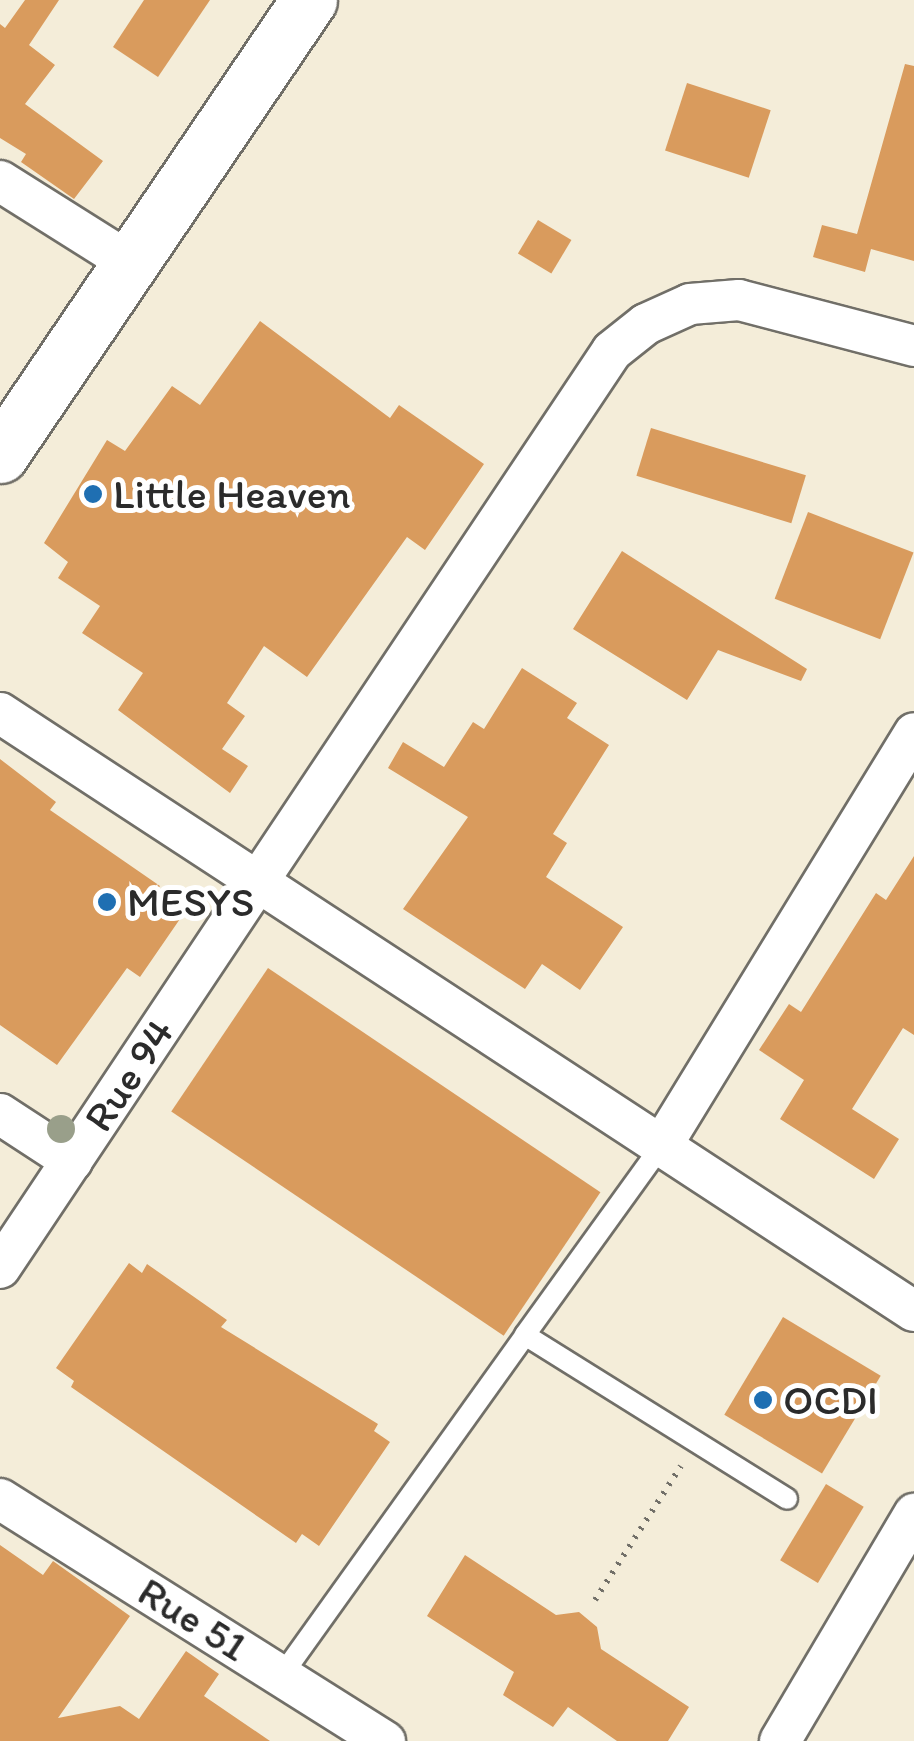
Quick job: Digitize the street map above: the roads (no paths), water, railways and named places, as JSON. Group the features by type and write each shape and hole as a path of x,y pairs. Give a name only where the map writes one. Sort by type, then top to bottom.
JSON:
{"main road":[{"path":"0,455 309,0"}],"street":[{"path":"0,181 132,264"},
{"name":"Rue 94","path":"0,1268 612,350 646,324 690,304 739,300 914,346"},
{"path":"0,713 914,1311"},
{"path":"662,1145 914,733"},
{"path":"0,1114 72,1160"},
{"name":"Rue 51","path":"0,1499 384,1741"},
{"path":"780,1741 914,1514"}],"lane":[{"path":"282,1675 662,1145"},
{"path":"525,1335 787,1499"}],"place":[{"name":"Little Heaven","path":"93,494"},
{"name":"MESYS","path":"107,902"},
{"name":"OCDI","path":"763,1400"}]}
